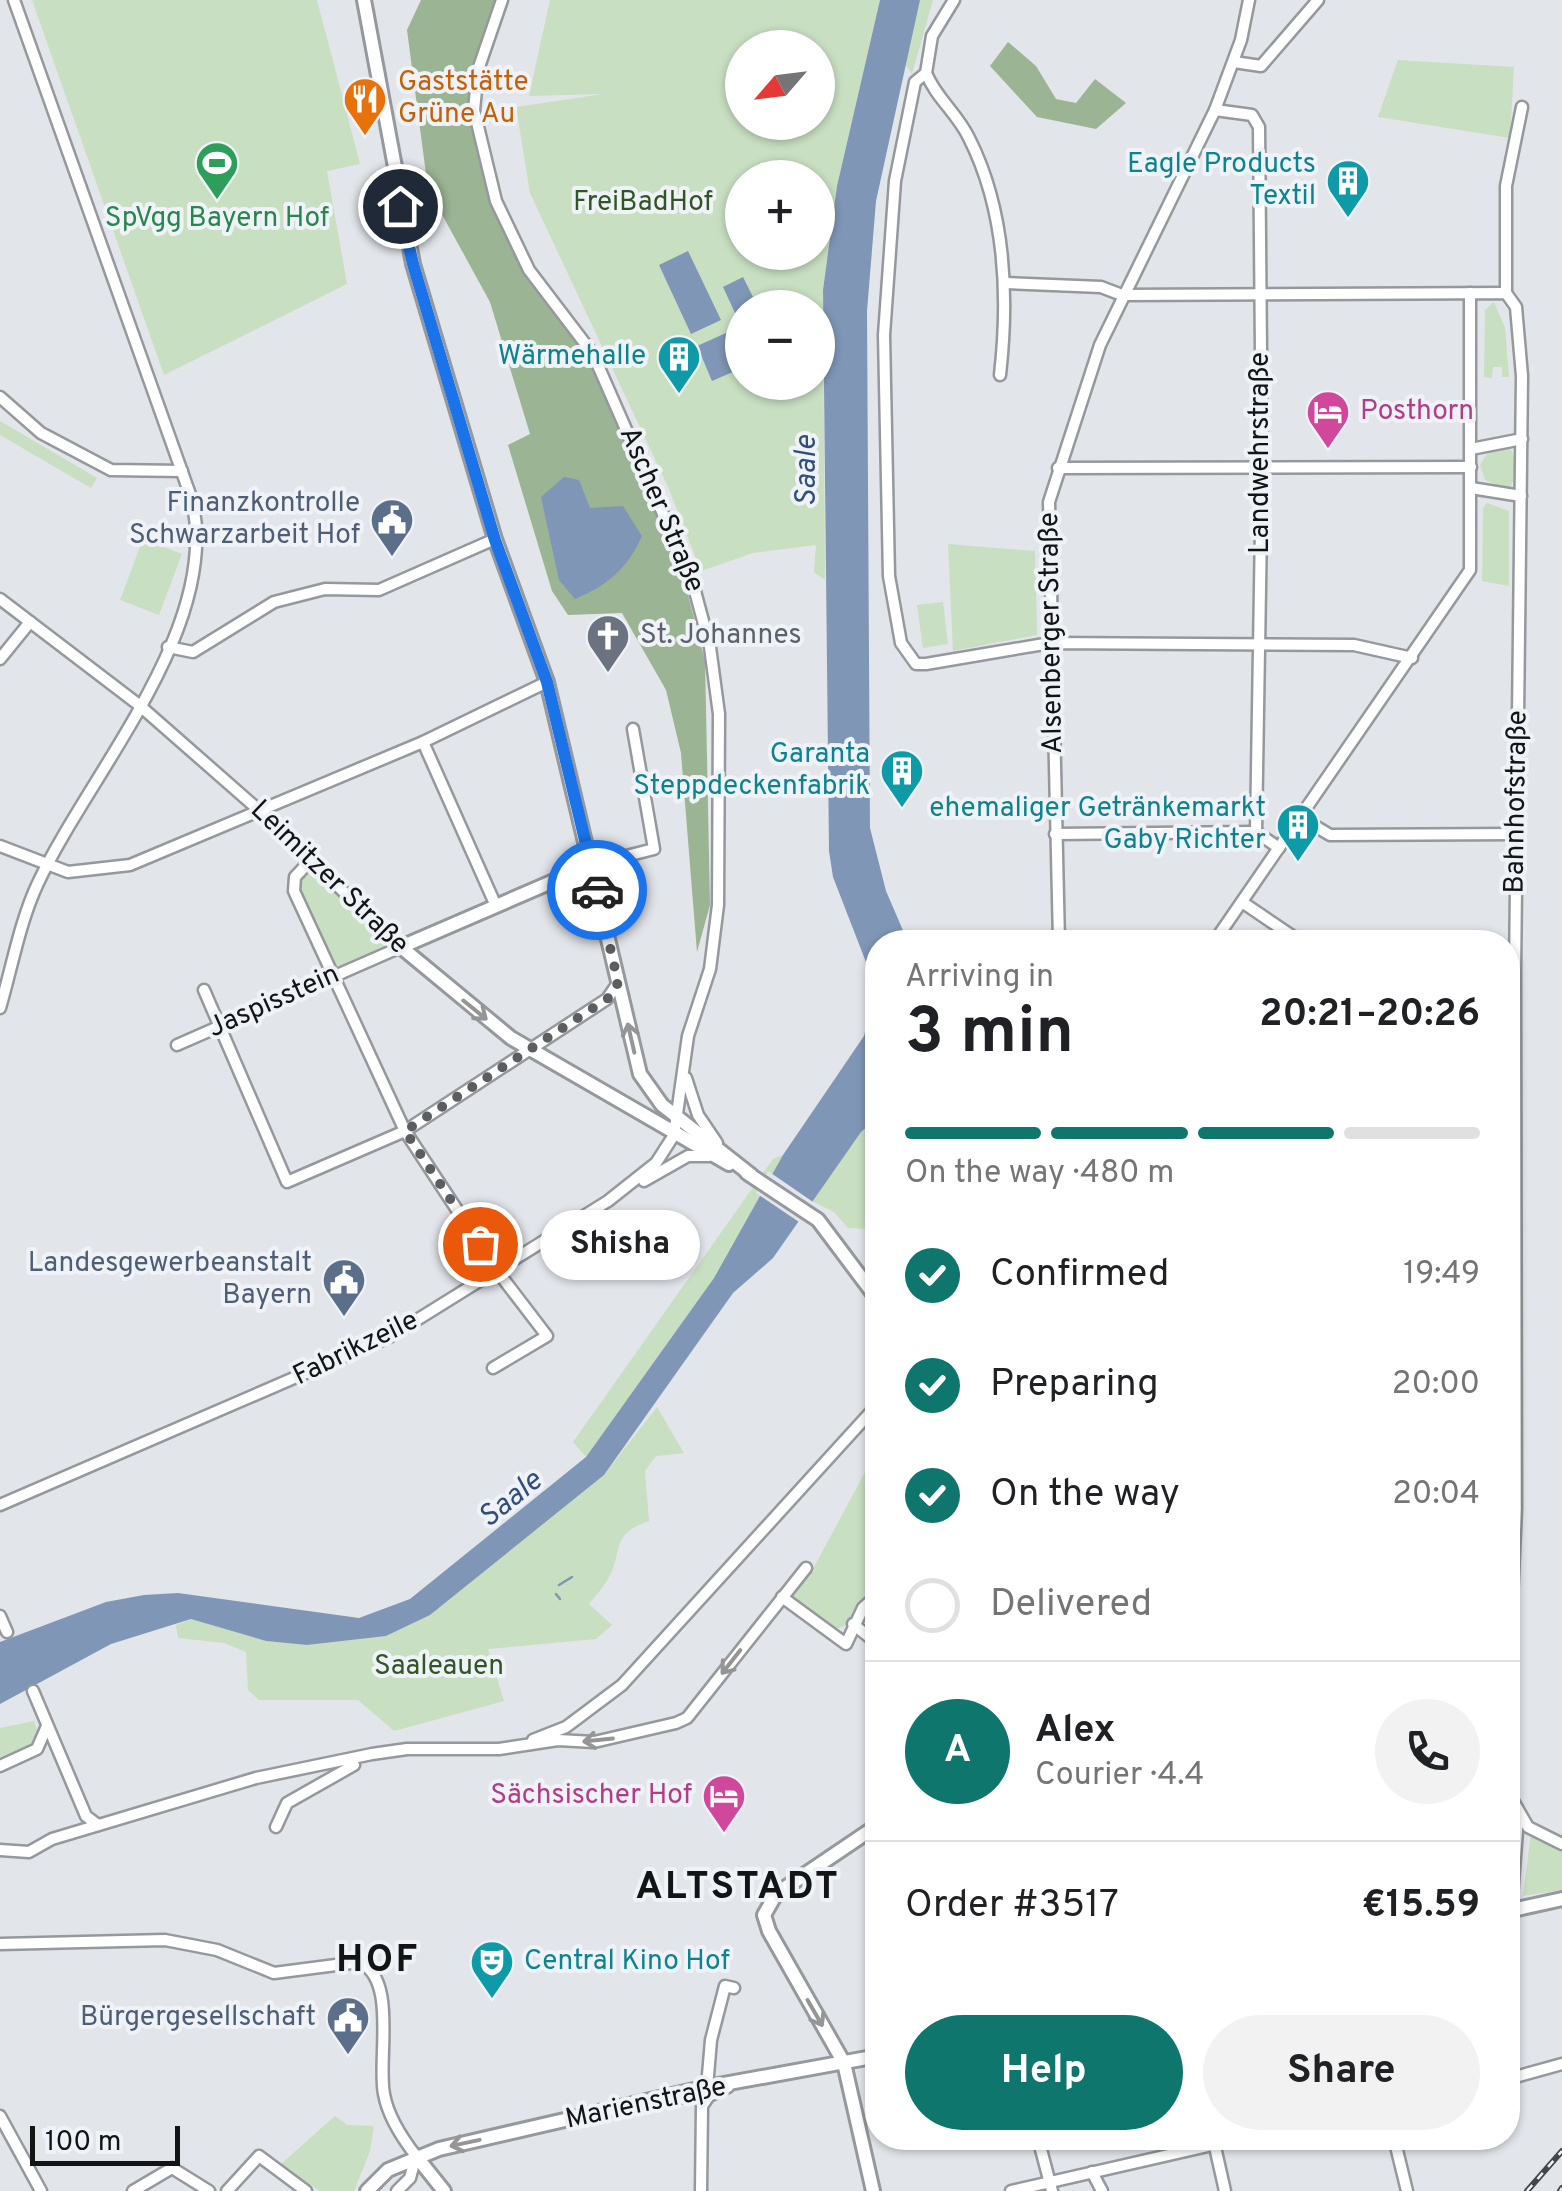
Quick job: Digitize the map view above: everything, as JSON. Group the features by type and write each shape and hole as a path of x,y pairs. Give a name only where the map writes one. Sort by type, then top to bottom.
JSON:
{"main road":[{"path":"364,0 413,264 495,540 547,682 644,1083 679,1118 755,1178 810,1214 833,1237 865,1282"},
{"name":"Jaspisstein","path":"401,947 591,865"},
{"name":"Leimitzer Straße","path":"401,947 528,1048 755,1178"},
{"path":"865,1834 798,1878 766,1908 766,1924 844,2062 873,2191"},
{"path":"1520,1909 1562,1899"},
{"name":"Marienstraße","path":"416,2156 666,2098 865,2058"},
{"path":"367,2191 388,2170 416,2156 444,2191"}],"street":[{"path":"0,1008 36,887 168,647 188,591 197,538 196,518 182,471 14,0"},
{"name":"Ascher Straße","path":"502,0 478,70 474,110 496,201 528,270 593,354 692,580 710,647 719,714 718,905 710,969 684,1057 674,1135"},
{"path":"954,0 932,36 926,73 914,82 895,181 886,266 889,576 904,652 916,664 1050,643 1354,645 1412,658"},
{"name":"Alsenberger Straße","path":"1058,930 1048,517 1058,468 1122,295 1215,110 1234,62 1249,0"},
{"path":"1234,62 1261,66 1318,0"},
{"path":"926,73 962,122 980,159 999,235 1005,283 1000,376"},
{"name":"Bahnhofstraße","path":"1515,930 1522,438 1520,335 1515,302 1506,293 1506,186 1522,107"},
{"name":"Landwehrstraße","path":"1215,110 1252,115 1258,120 1262,466 1256,832"},
{"path":"1005,283 1101,287 1122,295 1506,293"},
{"path":"1222,930 1470,570 1470,293"},
{"path":"0,397 41,433 111,470 182,471"},
{"path":"1471,449 1522,438"},
{"path":"1058,468 1470,467"},
{"path":"1470,488 1522,496"},
{"path":"168,647 192,652 274,602 325,589 379,590 495,540"},
{"name":"Leimitzer Straße","path":"0,599 138,705 261,812 401,947"},
{"path":"0,659 30,622"},
{"path":"0,846 46,866 90,872 130,866 423,742 547,682"},
{"path":"591,865 654,848 633,729"},
{"path":"423,742 496,906"},
{"path":"1300,817 1330,835 1517,834"},
{"path":"1055,834 1256,832 1278,848"},
{"path":"311,860 295,877 294,890 405,1131 498,1272 547,1336 493,1368"},
{"path":"1242,902 1284,930"},
{"name":"Jaspisstein","path":"177,1045 401,947"},
{"path":"204,990 287,1182 405,1131 528,1048 608,1000 618,982"},
{"name":"Ascher Straße","path":"684,1057 693,1103 728,1156"},
{"name":"Fabrikzeile","path":"0,1505 391,1336 608,1201 656,1163 674,1135"},
{"path":"608,1201 684,1158 712,1156"},
{"path":"518,1746 566,1727 622,1685 865,1416"},
{"path":"0,1850 29,1852 52,1839 256,1778 392,1751 594,1742 676,1723 687,1718 806,1568"},
{"path":"782,1598 846,1644 865,1610"},
{"path":"0,1616 8,1632"},
{"path":"854,1624 865,1633"},
{"path":"33,1691 86,1816 98,1825"},
{"path":"0,1766 38,1749 48,1724"},
{"path":"276,1827 279,1812 292,1800 343,1770 392,1751"},
{"path":"1520,1819 1528,1828 1562,1844"},
{"path":"0,1944 150,1939 204,1946 256,1969 282,1972 359,1962 377,1979 383,2011 384,2096 416,2156 410,2178 397,2191"},
{"path":"702,2191 699,2132 708,2092 711,2040 725,1986 734,1988"},
{"path":"1520,2076 1562,2064"},
{"path":"666,2098 684,2100 708,2092"},
{"path":"684,2100 699,2132"},
{"path":"0,2116 41,2191"},
{"path":"0,2151 13,2142"},
{"path":"1041,2150 1051,2186"},
{"path":"1011,2191 1051,2186 1179,2150"},
{"path":"1216,2150 1225,2191"},
{"path":"1397,2150 1407,2191"},
{"path":"227,2191 258,2156 306,2191"},
{"path":"133,2191 167,2170 180,2170 209,2191"},
{"path":"1092,2172 1102,2191"}],"green space":[{"name":"SpVgg Bayern Hof","path":"32,0 317,0 360,164 327,171 347,284 164,375"},
{"path":"421,0 497,0 471,68 469,109 492,205 524,275 589,360 680,564 705,661 710,905 697,952 681,753 666,690 622,613 568,615 552,591 508,445 530,434 490,302 428,189 407,30"},
{"name":"FreiBadHof","path":"550,0 880,0 835,201 835,160 725,160 725,270 826,270 823,290 725,290 725,400 824,400 825,580 814,572 816,545 753,553 701,571 668,487 530,193 516,107 603,94 529,96"},
{"path":"920,0 933,0 912,74 904,62"},
{"path":"1008,42 1036,66 1056,99 1076,103 1095,79 1126,103 1096,129 1037,117 990,66"},
{"path":"1398,60 1514,67 1510,138 1378,117"},
{"path":"1494,302 1505,328 1509,377 1502,377 1502,367 1493,367 1492,378 1484,377 1485,310"},
{"path":"0,421 97,478 91,488 0,435"},
{"path":"1508,445 1515,468 1507,490 1485,480 1480,465 1487,454"},
{"path":"1487,503 1509,511 1509,586 1482,581 1483,508"},
{"path":"143,539 182,554 159,615 120,600"},
{"path":"948,544 1035,551 1037,635 953,651"},
{"path":"943,602 948,644 923,648 917,605"},
{"path":"310,861 400,945 334,973 297,895 297,881"},
{"path":"865,1129 864,1229 848,1228 834,1212 812,1201"},
{"path":"783,1155 714,1278 586,1457 573,1442 773,1159"},
{"name":"Saaleauen","path":"657,1407 684,1453 656,1456 645,1471 649,1521 623,1538 609,1577 589,1604 612,1625 596,1639 488,1649 504,1701 394,1731 358,1700 259,1700 248,1690 246,1652 224,1643 178,1638 176,1625 192,1619 266,1641 307,1645 386,1636 430,1615 604,1475"},
{"path":"865,1472 865,1595 843,1627 834,1629 791,1596 813,1569"},
{"path":"34,1721 39,1736 29,1746 0,1757 0,1728"},
{"path":"1531,1833 1562,1848 1562,1890 1523,1896"},
{"path":"335,2116 347,2125 374,2126 370,2151 354,2191 320,2191 280,2165"}],"water":[{"path":"880,0 920,0 876,201 867,311 870,828 886,891 903,930 865,930 865,960 833,877 829,851 824,400 835,400 835,290 823,290 826,270 835,270 835,201"},
{"path":"688,251 721,320 691,334 659,265"},
{"path":"743,277 750,290 725,291 723,287"},
{"path":"725,333 725,375 712,381 701,355 678,366 675,362 683,354 699,350 697,346"},
{"path":"564,477 579,480 590,508 623,506 642,536 615,575 575,599 559,580 541,497"},
{"path":"865,1032 865,1129 773,1258 733,1293 604,1475 430,1615 386,1636 307,1645 266,1641 191,1619 111,1644 0,1704 0,1642 106,1602 178,1593 359,1618 410,1599 586,1457 714,1278 783,1155"}],"pier":[{"path":"768,1171 816,1204 802,1224 756,1193"}],"waterway":[{"path":"559,1585 572,1577"},
{"path":"556,1594 560,1599"}],"railway":[{"path":"1527,2191 1562,2151"}],"way so far":[{"path":"480,1244 405,1131 613,995 618,982 597,890"}],"place":[{"name":"Gaststätte Grüne Au","path":"365,137"},
{"name":"SpVgg Bayern Hof","path":"217,201"},
{"name":"Eagle Products Textil","path":"1348,219"},
{"name":"Wärmehalle","path":"679,395"},
{"name":"Posthorn","path":"1328,450"},
{"name":"Finanzkontrolle Schwarzarbeit Hof","path":"392,558"},
{"name":"St. Johannes","path":"608,674"},
{"name":"Garanta Steppdeckenfabrik","path":"902,809"},
{"name":"ehemaliger Getränkemarkt Gaby Richter","path":"1298,863"},
{"name":"Shisha","path":"480,1244"},
{"name":"Landesgewerbeanstalt Bayern","path":"344,1318"},
{"name":"Sächsischer Hof","path":"724,1834"},
{"name":"Central Kino Hof","path":"492,2000"},
{"name":"Bürgergesellschaft","path":"348,2056"}],"district":[{"name":"ALTSTADT","path":"738,1888"},
{"name":"HOF","path":"378,1961"}],"route":[{"path":"400,206 413,264 495,540 547,682 597,890"}],"water label":[{"name":"Saale","path":"807,471"},
{"name":"Saale","path":"511,1500"}]}
